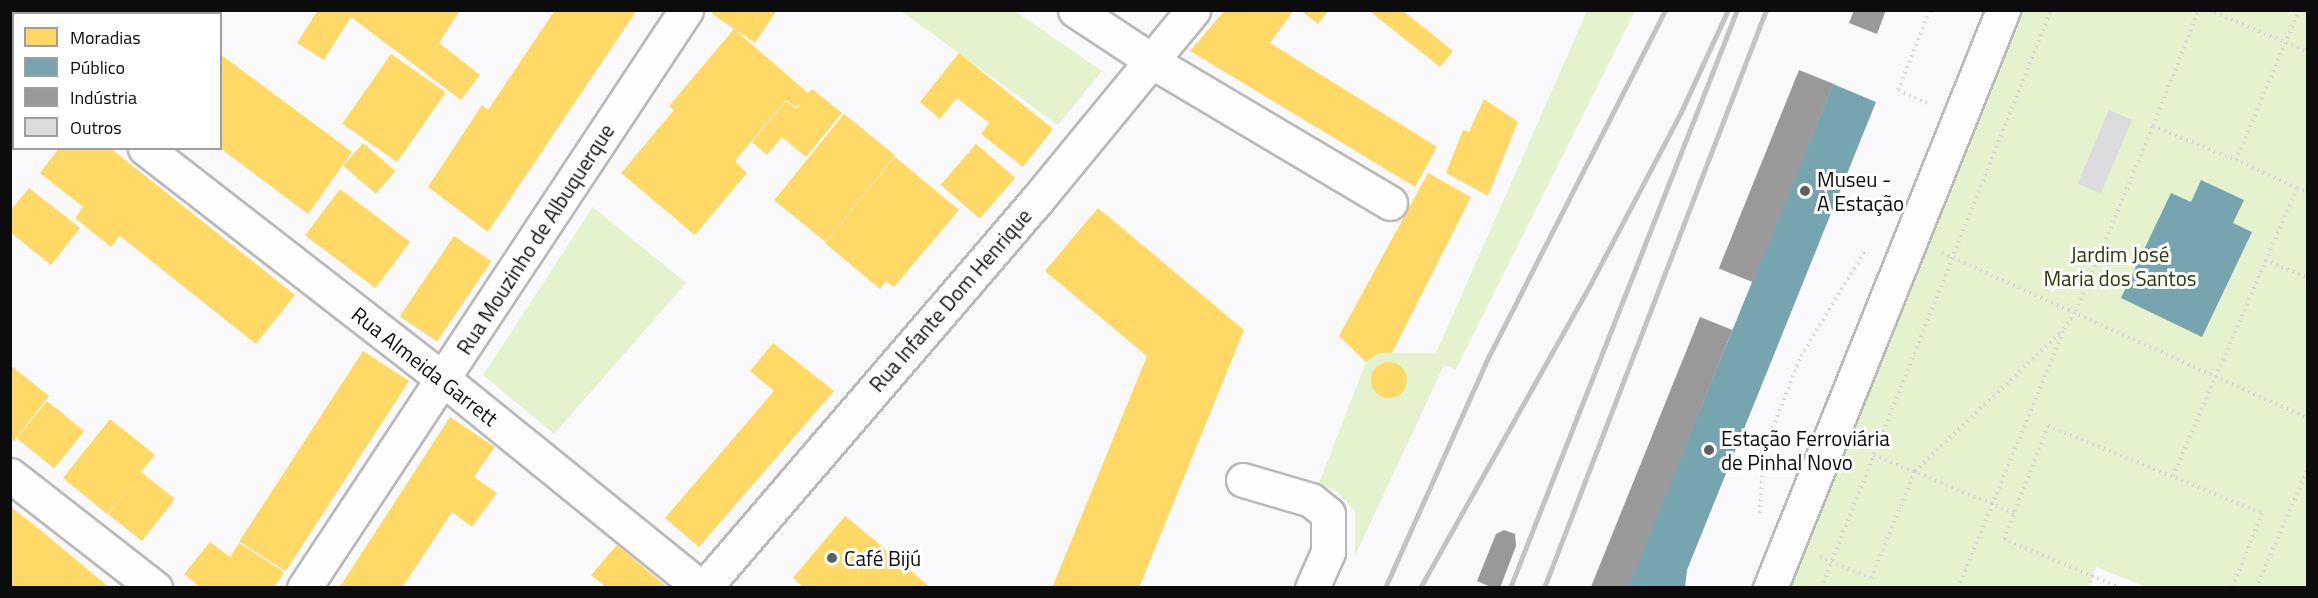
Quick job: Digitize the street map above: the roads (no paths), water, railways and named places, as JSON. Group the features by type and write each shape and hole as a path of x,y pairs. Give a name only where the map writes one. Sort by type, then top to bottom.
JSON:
{"street":[{"name":"Rua Mouzinho de Albuquerque","path":"304,588 686,10"},
{"path":"1075,10 1151,60 1390,203"},
{"name":"Rua Infante Dom Henrique","path":"702,588 1037,200 1193,10"},
{"path":"1770,588 2003,10"},
{"name":"Rua Almeida Garrett","path":"148,150 443,379 702,588"},
{"path":"10,475 155,588"},
{"path":"1243,480 1311,500 1328,514 1328,552 1312,588"}],"railway":[{"path":"1385,588 1489,356 1665,10"},
{"path":"1420,588 1591,283 1681,112 1728,10"},
{"path":"1510,588 1737,10"},
{"path":"1544,588 1766,10"}],"place":[{"name":"Museu - A Estação","path":"1805,191"},
{"name":"Estação Ferroviária de Pinhal Novo","path":"1709,450"},
{"name":"Café Bijú","path":"832,558"}],"park label":[{"name":"Jardim José Maria dos Santos","path":"2120,266"}]}
